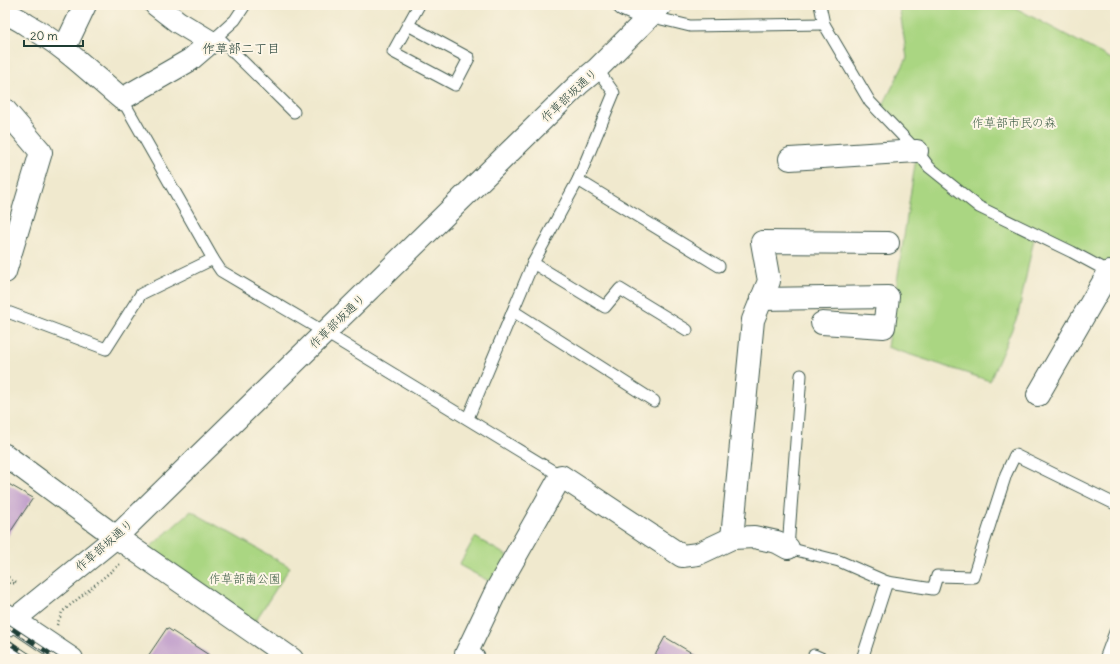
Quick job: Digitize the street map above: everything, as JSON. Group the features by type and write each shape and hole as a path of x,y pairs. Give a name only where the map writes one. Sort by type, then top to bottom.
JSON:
{"main road":[{"path":"64,49 85,5"},
{"path":"5,14 44,34 64,49 122,99 190,60 214,39 178,22 156,5"},
{"path":"624,5 655,11"},
{"name":"作草部坂通り","path":"8,620 116,537 655,11"},
{"path":"5,110 41,152 5,272"},
{"path":"790,159 917,151"},
{"path":"732,538 752,320 770,281 762,242 888,243"},
{"path":"1038,395 1112,273"},
{"path":"761,299 888,297 884,327 822,323"},
{"path":"5,455 116,537 292,659"},
{"path":"474,659 466,654 494,594 562,476 682,556 698,554 732,538 754,537 777,542 788,548"},
{"path":"8,620 72,659"},
{"path":"5,651 16,659"}],"lane":[{"path":"245,5 235,20 214,39 294,112"},
{"path":"408,25 469,58 455,85 393,52 419,5"},
{"path":"820,5 824,24 870,102 917,151 929,167 979,206 1112,273"},
{"path":"655,11 690,26 824,24"},
{"path":"468,418 533,263 578,180 614,92 597,69"},
{"path":"122,99 221,271 468,418 562,476"},
{"path":"578,180 719,266"},
{"path":"5,311 106,349 141,294 213,259"},
{"path":"533,263 605,307 620,289 687,330"},
{"path":"513,311 654,401"},
{"path":"801,375 788,548 839,561 887,582 933,589 937,576 973,577 1006,474 1015,455 1115,504"},
{"path":"862,659 887,582"},
{"path":"1105,659 1115,632"}],"path":[{"path":"56,627 62,612 136,551"},
{"path":"5,575 17,583 5,584"}],"green space":[{"name":"作草部市民の森","path":"899,5 1010,5 1115,61 1115,269 1036,229 1018,315 990,381 887,347 917,151 881,109 907,58"},
{"name":"作草部南公園","path":"191,511 290,567 254,623 148,549"},
{"path":"475,537 511,558 496,585 459,565"}],"building":[{"path":"5,482 33,498 5,540"},
{"path":"167,628 209,655 206,659 146,659"},
{"path":"665,637 702,659 653,659"}],"railway":[{"path":"5,624 58,659"},
{"path":"5,640 34,659"}],"district":[{"name":"作草部二丁目","path":"241,48"}]}
